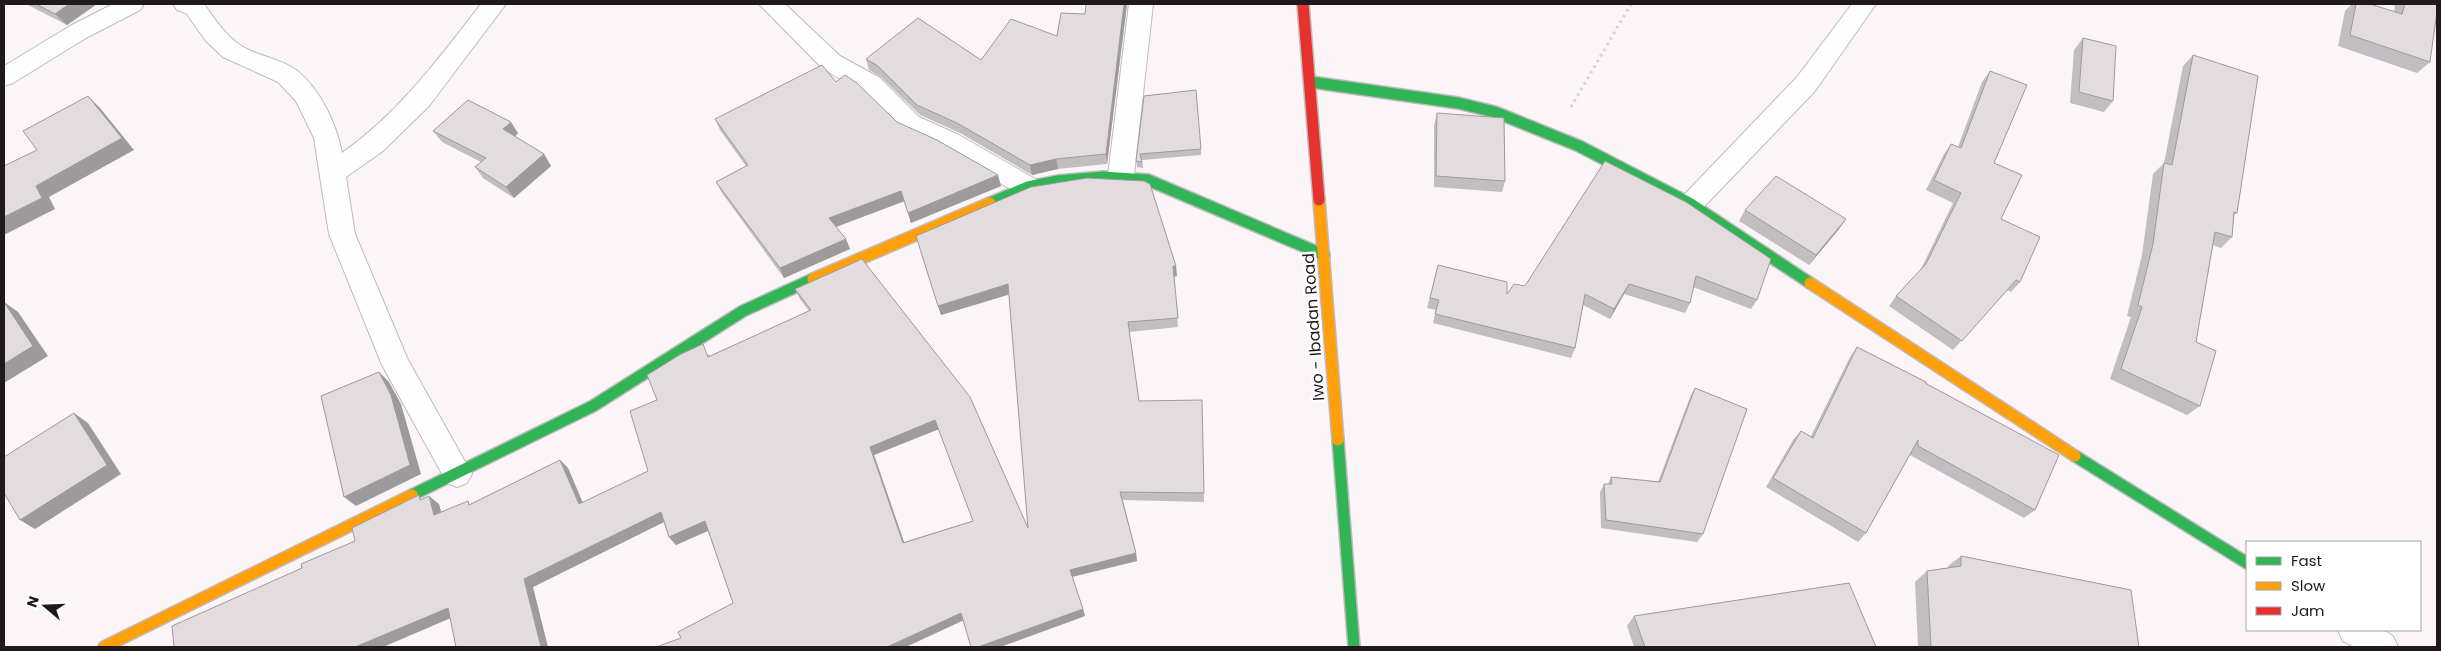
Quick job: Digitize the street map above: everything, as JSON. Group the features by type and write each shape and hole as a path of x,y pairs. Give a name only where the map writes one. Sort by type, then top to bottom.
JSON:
{"street":[{"path":"4,76 78,32 132,4"},
{"path":"185,4 194,8 214,35 231,51 287,76 306,95 327,138 342,234 396,364 457,474"},
{"path":"332,173 374,144 420,99 494,4"},
{"path":"771,4 831,62 871,85 910,124 950,142 1028,187"},
{"path":"1121,175 1141,4"},
{"name":"Iwo - Ibadan Road","path":"1304,4 1354,647"},
{"path":"1691,204 1806,84 1864,4"},
{"path":"1311,82 1458,103 1495,112 1579,146 1691,204 2042,436 2246,563"},
{"path":"104,647 592,406 743,311 832,270 1028,187 1057,179 1121,175 1148,180 1324,255"},
{"path":"137,647 158,620"},
{"path":"2356,631 2382,647"}],"path":[{"path":"1554,136 1631,4"}],"building":[{"path":"36,4 69,4 55,14"},
{"path":"1086,4 1124,4 1106,154 1056,159 1030,165 957,123 917,105 878,66 866,59 918,18 981,60 1011,19 1057,36 1061,13 1085,14"},
{"path":"2356,4 2370,4 2402,14 2405,4 2437,4 2430,62 2350,35"},
{"path":"2083,38 2116,46 2113,101 2079,92"},
{"path":"2193,55 2258,76 2237,213 2234,212 2232,237 2215,232 2196,342 2216,351 2200,406 2121,369 2142,307 2138,305 2153,244 2164,163 2172,165"},
{"path":"822,65 836,82 845,75 857,83 897,122 937,140 998,175 908,213 901,191 829,218 846,239 780,268 716,182 748,165 715,119"},
{"path":"1990,71 2027,85 1994,163 2022,175 2001,219 2040,237 2020,282 2016,280 1962,341 1896,296 1926,264 1961,193 1934,180 1951,144 1961,148"},
{"path":"1196,90 1201,149 1140,154 1142,162 1136,161 1144,96"},
{"path":"88,96 122,138 36,186 42,198 4,217 4,166 37,150 23,131"},
{"path":"468,100 511,122 503,129 544,154 506,187 475,167 486,158 433,131"},
{"path":"1437,113 1504,118 1505,181 1436,176"},
{"path":"1605,161 1686,202 1771,259 1757,300 1696,276 1690,303 1629,284 1614,309 1585,294 1575,348 1435,314 1439,300 1430,298 1438,265 1507,282 1507,294 1514,284 1525,286"},
{"path":"1776,176 1846,219 1816,255 1745,210"},
{"path":"1087,178 1144,181 1150,184 1176,266 1173,266 1178,318 1128,322 1139,401 1202,400 1204,493 1120,492 1136,553 1070,570 1083,609 978,647 971,647 961,613 887,647 656,647 681,638 678,632 733,603 705,521 669,537 661,512 524,579 541,647 456,647 448,608 355,647 174,647 172,626 302,568 301,564 355,541 352,528 419,495 420,500 429,496 434,515 468,501 469,505 560,460 579,504 648,471 630,411 657,400 647,375 681,354 703,344 708,357 811,310 795,289 862,259 970,397 1028,528 1008,284 938,306 916,236 1031,187","holes":["935,420 973,521 903,543 870,447"]},
{"path":"4,302 33,346 4,364"},
{"path":"1857,347 1926,382 2059,455 2035,510 1918,446 1918,440 1866,533 1773,478 1801,431 1813,438"},
{"path":"379,372 391,395 410,465 344,497 321,396"},
{"path":"1695,388 1747,409 1703,534 1606,520 1604,484 1612,484 1611,477 1660,482"},
{"path":"74,413 107,465 20,520 4,493 4,457"},
{"path":"1961,556 2131,590 2139,647 1931,647 1927,571 1961,566"},
{"path":"1849,583 1876,647 1645,647 1634,616"}],"traffic: fast":[{"path":"1311,82 1458,103 1495,112 1579,146 1691,204 1810,283"},
{"path":"990,203 1028,187 1058,181 1103,177 1148,180 1324,255"},
{"path":"412,495 593,406 743,311 813,279"},
{"path":"1338,440 1354,647"},
{"path":"2075,456 2246,562"}],"traffic: slow":[{"path":"1319,200 1338,440"},
{"path":"813,279 990,203"},
{"path":"1810,283 2075,456"},
{"path":"104,647 412,495"}],"traffic: jam":[{"path":"1303,4 1319,200"}]}
